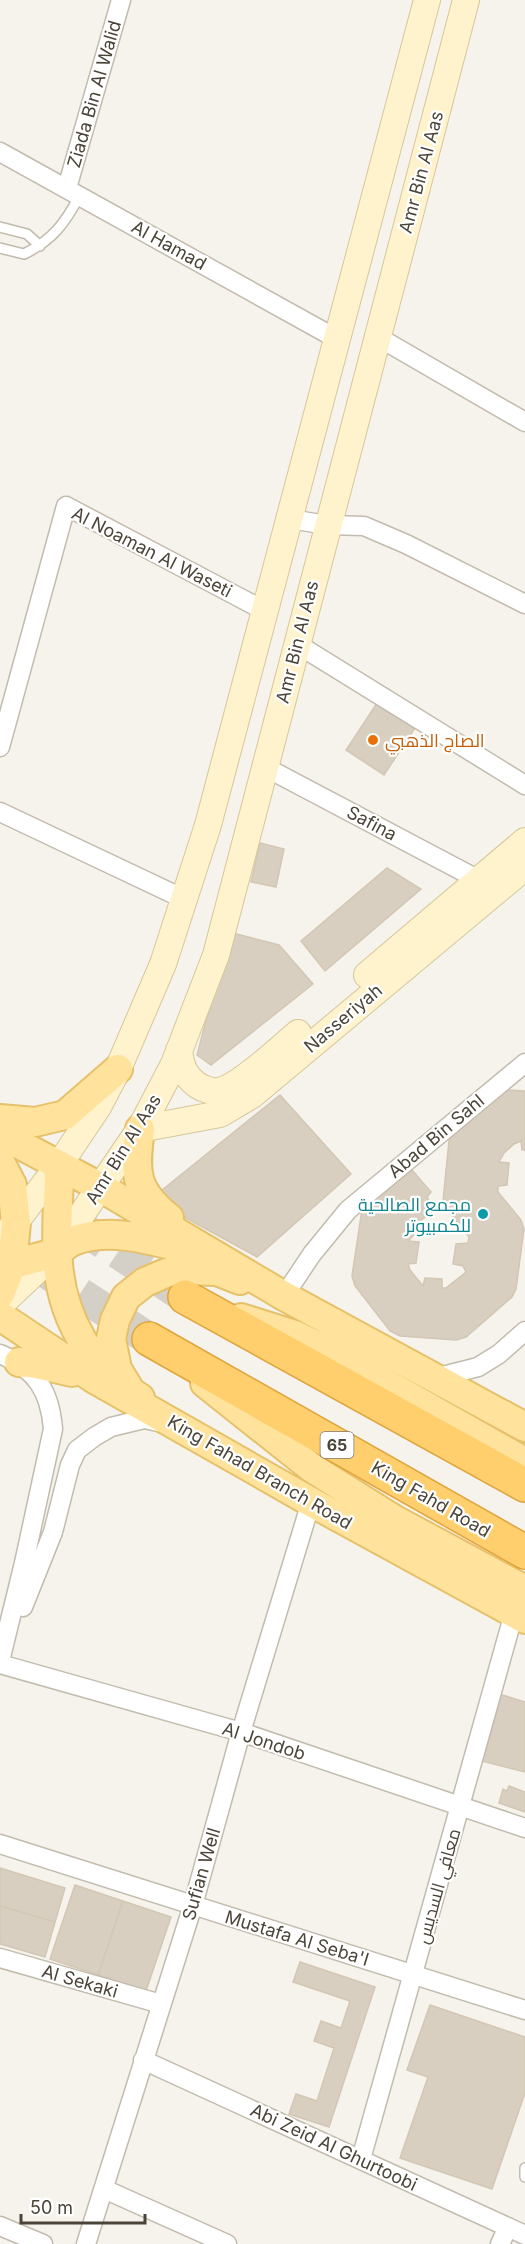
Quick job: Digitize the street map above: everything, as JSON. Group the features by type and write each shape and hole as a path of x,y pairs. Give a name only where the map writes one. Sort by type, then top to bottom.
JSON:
{"highway":[{"path":"185,1297 525,1485"},
{"name":"King Fahd Road","path":"149,1339 525,1552"}],"main road":[{"name":"Amr Bin Al Aas","path":"0,1305 56,1252 140,1129 179,1050 216,955 466,0"},
{"path":"6,1244 98,1107 118,1069 163,964 208,825 337,339 423,1"},
{"name":"Nasseriyah","path":"179,1050 181,1066 189,1079 201,1088 218,1091 235,1084 304,1029 479,880 522,860"},
{"name":"Nasseriyah","path":"140,1129 220,1114 252,1095 522,860"},
{"path":"0,1119 35,1122 65,1115 118,1069"},
{"path":"140,1129 135,1160 139,1184 150,1201 215,1255"},
{"path":"0,1134 100,1187 284,1296 525,1427"},
{"path":"0,1162 12,1185 0,1294"},
{"path":"59,1165 56,1252 64,1302 82,1341 125,1395"},
{"path":"6,1244 59,1203 100,1187"},
{"path":"6,1244 56,1252 72,1242 104,1234 141,1238 215,1255"},
{"path":"176,1424 131,1392 117,1369 111,1340 115,1320 126,1297 145,1282 178,1270 217,1271 284,1296"},
{"path":"185,1297 295,1335 334,1354 525,1462"},
{"name":"King Fahad Branch Road","path":"0,1316 93,1378 311,1502 521,1608"},
{"path":"149,1339 312,1468 395,1520 521,1608"},
{"path":"9,1358 56,1367 93,1378"}],"street":[{"name":"Ziada Bin Al Walid","path":"73,192 121,0"},
{"name":"Al Hamad","path":"0,152 337,339"},
{"path":"378,337 525,422"},
{"name":"Al Noaman Al Waseti","path":"0,747 66,506 265,611"},
{"path":"290,519 327,525 364,526 406,544 525,604"},
{"path":"297,644 525,785"},
{"name":"Safina","path":"265,767 479,880"},
{"path":"0,812 184,899"},
{"name":"Abad Bin Sahl","path":"284,1296 312,1254 348,1210 525,1063"},
{"path":"435,1378 478,1367 499,1354 525,1331"},
{"path":"0,1662 53,1429 52,1409 45,1391 34,1375 9,1358"},
{"path":"0,1662 53,1532 70,1465 77,1450 111,1427 144,1419 176,1424"},
{"name":"Sufian Well","path":"86,2244 193,1905 241,1732 311,1502"},
{"name":"معافي السديس","path":"361,2159 460,1806 521,1608"},
{"name":"Al Jondob","path":"0,1662 241,1732 525,1827"},
{"name":"Mustafa Al Seba'I","path":"0,1844 525,2010"},
{"name":"Al Sekaki","path":"0,1958 161,2004"},
{"name":"Abi Zeid Al Ghurtoobi","path":"143,2060 525,2235"},
{"path":"104,2189 226,2244"},
{"path":"0,2226 43,2244"},
{"path":"500,2244 508,2227"}],"lane":[{"path":"0,248 24,254 40,246 53,236 69,215 73,192"},
{"path":"0,227 27,234 40,246"},
{"path":"525,2168 525,2177"}],"building":[{"path":"379,700 417,725 384,775 346,750"},
{"path":"260,843 284,849 276,887 251,882"},
{"path":"387,868 421,889 325,971 301,941"},
{"path":"229,932 279,945 313,984 211,1065 197,1055"},
{"name":"مجمع الصالحية للكمبيوتر","path":"508,1090 525,1091 525,1150 522,1150 521,1141 514,1144 504,1153 499,1162 509,1163 507,1185 498,1186 498,1192 521,1220 524,1229 516,1289 512,1297 466,1337 456,1340 400,1336 390,1331 355,1286 352,1276 362,1209 412,1170 431,1192 427,1197 433,1206 425,1212 428,1215 419,1222 423,1226 408,1241 419,1242 416,1263 408,1264 410,1270 423,1286 425,1278 442,1279 442,1288 446,1288 466,1272 463,1266 453,1264 456,1244 468,1243 469,1237 443,1201 449,1141 453,1131 497,1093"},
{"path":"280,1095 351,1174 257,1257 164,1206 162,1190"},
{"path":"496,1693 525,1702 525,1772 478,1760"},
{"path":"509,1786 525,1792 525,1812 499,1803 503,1789 507,1791"},
{"path":"0,1868 65,1888 55,1922 0,1906"},
{"path":"75,1885 123,1901 98,1975 50,1959"},
{"path":"123,1901 171,1917 146,1991 98,1975"},
{"path":"0,1906 55,1922 45,1957 0,1944"},
{"path":"300,1962 375,1987 329,2127 289,2114 296,2094 317,2101 334,2048 314,2041 321,2021 341,2028 350,2001 293,1982"},
{"path":"430,2005 525,2037 525,2093 492,2189 400,2158 428,2077 407,2070"}],"tunnel":[{"path":"77,1225 185,1297"},
{"path":"39,1267 149,1339"}],"place":[{"name":"الصاج الذهبي","path":"373,740"},
{"name":"مجمع الصالحية للكمبيوتر","path":"483,1214"}]}
